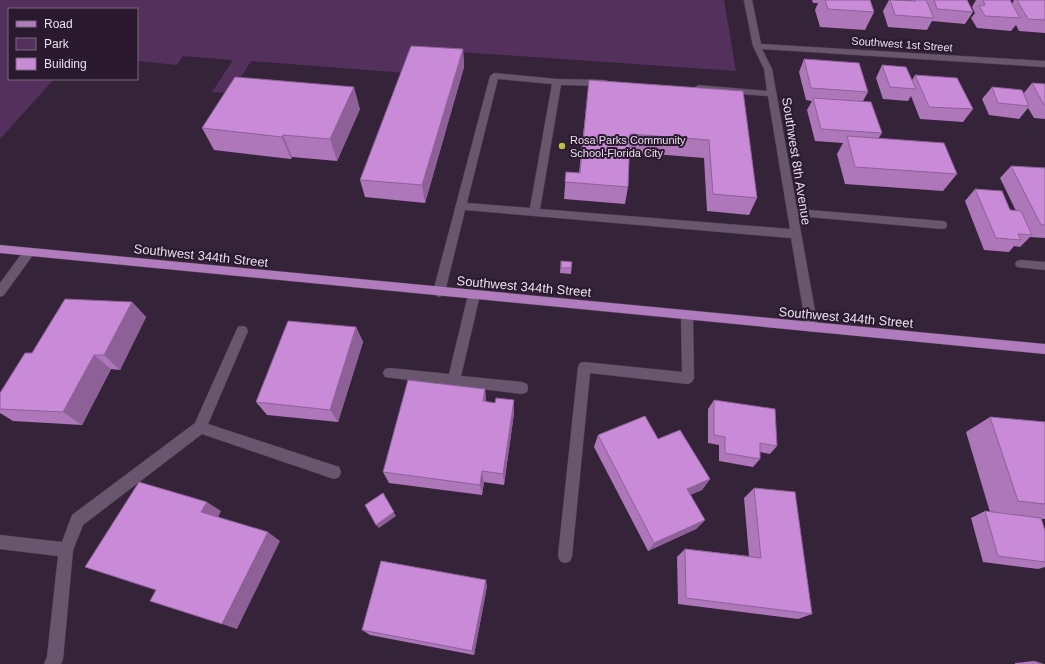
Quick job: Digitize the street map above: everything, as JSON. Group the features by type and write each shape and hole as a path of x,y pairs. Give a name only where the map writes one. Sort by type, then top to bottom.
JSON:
{"main road":[{"name":"Southwest 344th Street","path":"0,250 1045,349"}],"street":[{"name":"Southwest 8th Avenue","path":"748,0 757,46 768,69 812,327"},
{"name":"Southwest 1st Street","path":"757,46 1045,64"},
{"path":"439,292 494,76 557,82 618,84"},
{"path":"534,212 557,82"},
{"path":"687,88 772,94"},
{"path":"460,206 796,234"},
{"path":"792,212 942,225"},
{"path":"0,292 29,252"},
{"path":"1021,264 1045,266"},
{"path":"454,380 474,295"},
{"path":"565,556 584,367 688,378 687,316"},
{"path":"52,664 55,658 66,550 77,520 200,427 242,330"},
{"path":"389,373 522,388"},
{"path":"200,427 334,472"},
{"path":"0,542 66,550"}],"green space":[{"path":"0,0 724,0 736,71 415,49 406,73 251,61 231,93 212,92 233,60 183,56 177,65 138,61 138,8 8,8 8,80 53,80 0,139"}],"building":[{"path":"825,0 870,0 874,12 828,9"},
{"path":"890,0 926,0 934,18 895,15"},
{"path":"934,0 967,0 973,12 937,9"},
{"path":"983,0 1010,0 1020,18 985,16 979,6 985,5"},
{"path":"1017,0 1045,0 1045,20 1028,19"},
{"path":"411,46 463,49 422,185 360,180"},
{"path":"804,59 859,63 868,92 811,88"},
{"path":"882,65 906,67 916,89 890,87"},
{"path":"915,75 957,78 973,109 929,107"},
{"path":"235,77 354,87 330,139 283,135 282,137 202,128"},
{"path":"589,80 743,91 757,198 713,194 709,140 630,134 628,187 565,182 566,172 580,173"},
{"path":"1032,83 1045,84 1045,105 1044,105"},
{"path":"992,87 1022,90 1029,106 998,103"},
{"path":"813,98 871,102 882,133 821,129"},
{"path":"847,136 944,143 957,174 855,167"},
{"path":"1011,166 1045,168 1045,225 1041,225"},
{"path":"975,189 1002,191 1010,210 1021,211 1032,235 1018,234 1021,240 996,238"},
{"path":"561,261 572,262 571,268 561,268"},
{"path":"65,299 132,302 104,355 94,355 63,412 0,409 0,393 25,353 32,353"},
{"path":"288,321 356,327 330,410 256,402"},
{"path":"408,380 485,389 483,401 495,403 496,398 514,400 503,474 482,471 480,485 383,472"},
{"path":"714,400 775,409 777,446 760,443 760,459 725,453 725,437 714,435"},
{"path":"645,416 658,439 680,430 710,479 687,489 705,520 654,543 598,435"},
{"path":"990,417 1045,422 1045,504 1018,501"},
{"path":"139,482 207,502 201,512 268,532 222,624 150,601 156,590 85,567"},
{"path":"754,488 795,492 812,614 686,598 685,549 761,558"},
{"path":"383,493 394,512 376,525 365,505"},
{"path":"985,511 1041,518 1045,531 1045,562 998,556"},
{"path":"381,561 486,580 472,651 362,630"},
{"path":"1033,661 1043,664 1034,664"}],"place":[{"name":"Rosa Parks Community School-Florida City","path":"562,146"}]}
